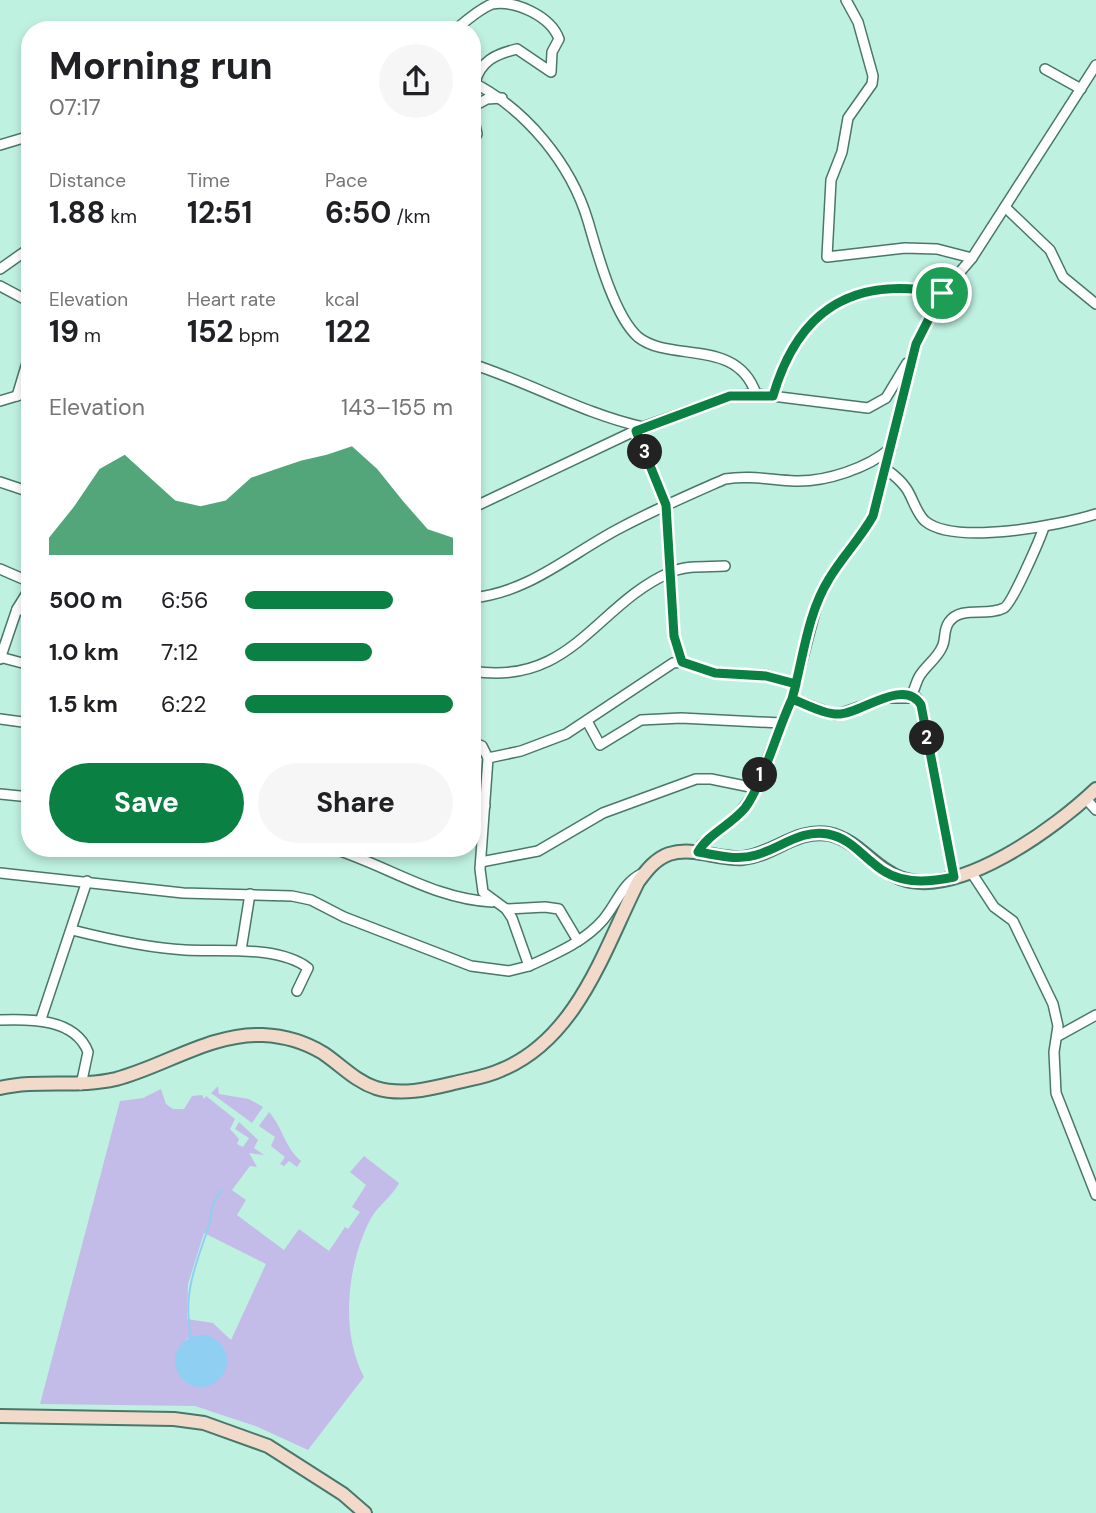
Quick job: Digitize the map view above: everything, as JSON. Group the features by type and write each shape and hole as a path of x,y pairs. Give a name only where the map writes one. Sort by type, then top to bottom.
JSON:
{"main road":[{"path":"0,1088 81,1084 117,1078 234,1037 260,1035 283,1037 323,1053 367,1084 391,1091 438,1087 499,1071 537,1048 566,1017 604,957 645,872 666,855 698,852 741,858 803,835 828,834 849,842 875,865 901,879 920,883 971,872 998,860 1086,799 1096,789"},
{"path":"0,1416 174,1419 212,1425 268,1446 344,1494 365,1513"}],"street":[{"path":"846,0 859,22 873,76 872,84 848,118 842,152 831,180 827,257 905,248 937,249 972,258"},
{"path":"467,21 497,1 507,2 541,14 554,26 559,39 552,52 551,72 517,49 488,60 481,66"},
{"path":"481,504 639,429 730,396 756,394 868,408 886,398 900,379 942,293 972,258 1096,65"},
{"path":"1045,69 1081,89"},
{"path":"481,86 502,99 539,136 576,188 608,287 636,335 647,343 699,351 741,369 756,394"},
{"path":"481,103 487,99 502,99"},
{"path":"0,145 21,139"},
{"path":"1005,207 1050,250 1063,277 1096,304"},
{"path":"0,269 21,254"},
{"path":"0,286 21,297"},
{"path":"773,396 783,362 792,345 804,329 842,300 891,288 914,287 942,293"},
{"path":"698,852 702,844 746,808 792,699 817,604 829,579 862,537 873,516 887,470 916,344"},
{"path":"481,368 552,393 577,407 639,429"},
{"path":"17,396 21,383"},
{"path":"0,401 21,395"},
{"path":"639,429 666,505 674,636 682,662"},
{"path":"481,597 499,595 532,582 588,545 666,505 726,480 743,476 797,481 825,477 856,468 891,448"},
{"path":"887,470 907,489 922,519 939,528 972,533 1044,527 1096,514"},
{"path":"0,482 21,489"},
{"path":"910,696 919,677 943,647 948,623 954,616 959,613 987,614 1007,607 1019,588 1022,572 1044,527"},
{"path":"481,672 492,674 525,668 568,652 617,607 672,571 725,566"},
{"path":"0,569 21,578"},
{"path":"21,603 0,657 21,663"},
{"path":"17,609 21,610"},
{"path":"488,758 540,744 587,721 661,668 682,662 715,673 766,676 796,684"},
{"path":"792,699 836,715 885,698 910,696 921,705 954,877"},
{"path":"587,721 600,745 641,720 681,718 781,723"},
{"path":"0,719 21,722"},
{"path":"481,746 488,758 481,862 483,892 506,909 559,909 578,941"},
{"path":"481,862 538,851 603,813 696,779 711,779 755,788"},
{"path":"0,794 21,796"},
{"path":"1086,799 1096,810"},
{"path":"481,805 485,806"},
{"path":"352,857 409,883 474,901 494,902"},
{"path":"0,873 183,893 292,896 311,900 344,917 471,966 509,971 529,966 578,941 605,918 626,886 645,872"},
{"path":"971,872 994,907 1013,921 1034,961 1058,1019 1054,1052 1056,1093 1096,1195"},
{"path":"41,1019 88,881"},
{"path":"241,950 250,894"},
{"path":"506,909 529,966"},
{"path":"72,930 184,950 241,950 282,957 304,965 307,974 297,991"},
{"path":"1058,1036 1096,1015"},
{"path":"0,1020 41,1019 78,1038 85,1045 88,1063 81,1084"}],"shaded area":[{"path":"218,1086 219,1094 249,1099 263,1107 252,1123 211,1093"},
{"path":"161,1089 166,1104 173,1109 184,1109 192,1096 202,1095 204,1099 206,1096 235,1119 230,1129 239,1139 237,1144 243,1147 249,1138 235,1129 239,1122 258,1140 254,1148 264,1155 249,1153 257,1167 250,1166 232,1190 246,1200 237,1215 284,1250 299,1229 329,1251 345,1227 348,1229 360,1212 352,1207 366,1185 350,1172 364,1156 399,1183 370,1220 356,1257 352,1278 349,1319 356,1359 364,1377 308,1450 258,1427 195,1406 40,1404 120,1101 143,1098","holes":["204,1233 266,1264 231,1340 213,1323 187,1319 188,1284","188,1338 196,1386 182,1377 176,1365 178,1351"]},
{"path":"269,1112 291,1150 301,1161 297,1167 289,1161 284,1166 280,1164 285,1157 271,1146 275,1137 259,1126"}],"water":[{"path":"201,1335 211,1337 219,1343 225,1351 225,1371 219,1379 211,1385 201,1387 191,1385 183,1379 177,1371 175,1361 177,1351 183,1343 191,1337"}],"waterway":[{"path":"191,1337 189,1293 213,1205 222,1190"}],"route":[{"path":"942,293 914,287 891,288 842,300 804,329 792,345 783,362 773,396 730,396 636,431 666,505 674,636 682,662 715,673 766,676 796,684 792,699 836,715 885,698 917,698 921,705 954,877 920,883 901,879 875,865 849,842 818,833 803,835 741,858 698,852 702,844 746,808 752,796 792,699 796,684 817,604 829,579 862,537 873,516 887,470 916,344 926,319 942,293"}]}
